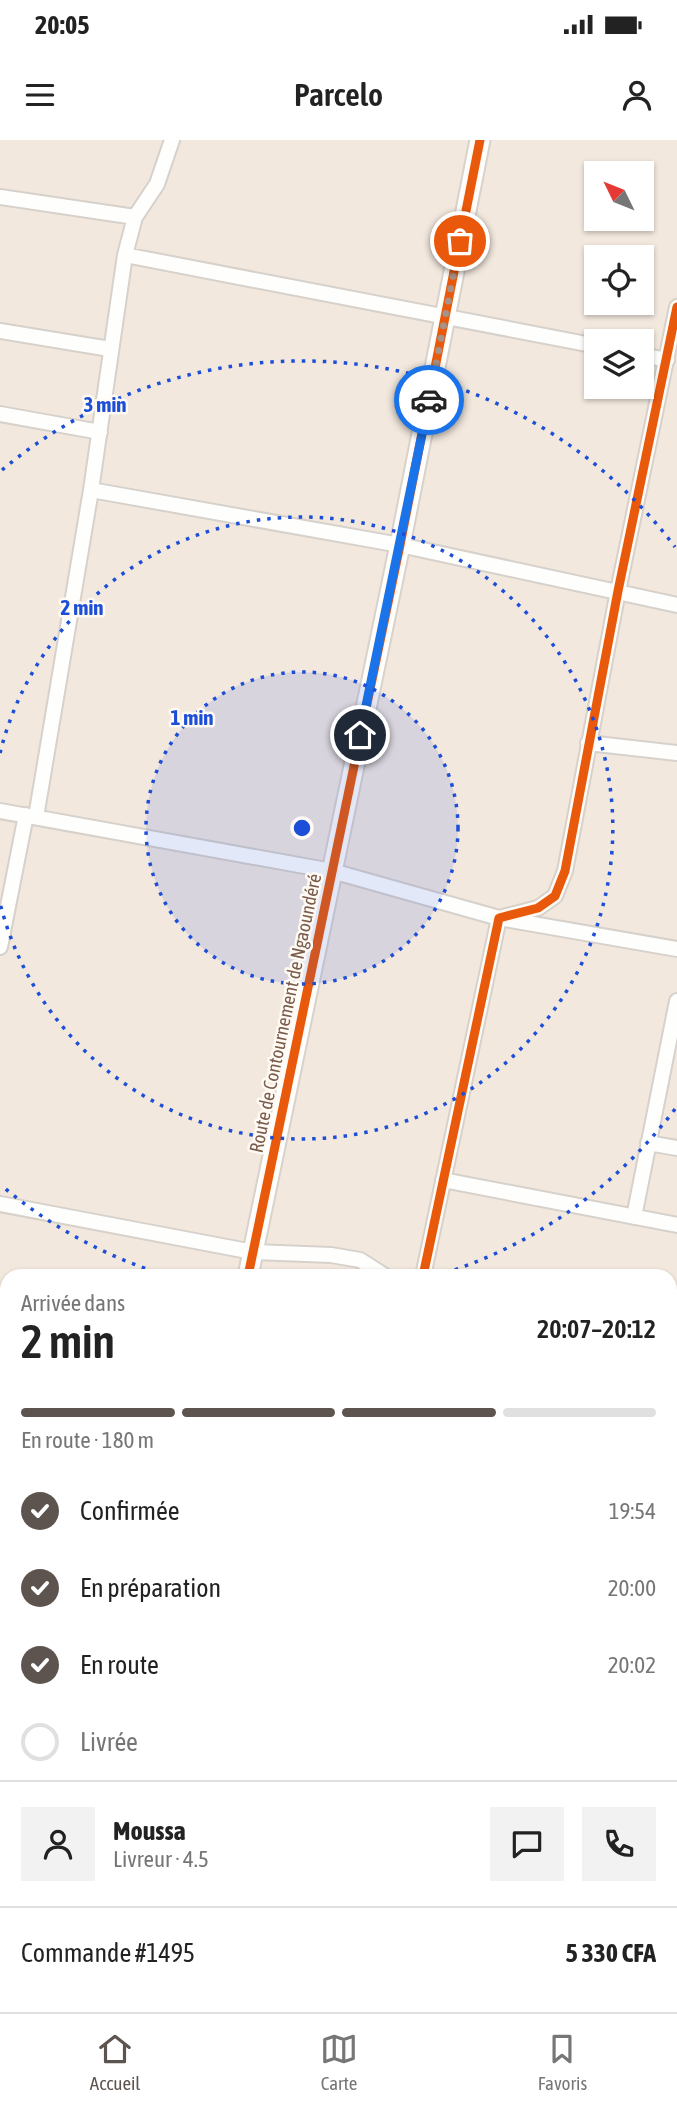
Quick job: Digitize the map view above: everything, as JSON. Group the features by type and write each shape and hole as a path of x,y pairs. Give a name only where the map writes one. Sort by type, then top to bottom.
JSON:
{"street":[{"path":"0,947 31,816 91,490 125,255 135,218 157,184 172,140"},
{"name":"Route de Contournement de Ngaoundéré","path":"249,1269 400,544 480,140"},
{"path":"0,198 135,218"},
{"path":"125,255 584,343"},
{"path":"499,918 538,908 555,896 565,871 618,592 675,332 677,307"},
{"path":"0,331 110,349"},
{"path":"654,357 667,360"},
{"path":"0,414 100,432"},
{"path":"91,490 400,544 677,605"},
{"path":"588,743 677,753"},
{"path":"0,811 332,871 499,918 677,949"},
{"path":"424,1269 499,918"},
{"path":"634,1217 677,1001"},
{"path":"648,1143 677,1148"},
{"path":"443,1180 677,1225"},
{"path":"0,1204 253,1252 350,1258 374,1269"}],"shaded area":[{"path":"0,140 677,140 677,1269 0,1269"}],"cycle path":[{"path":"249,1269 400,545 480,140"},
{"path":"424,1269 499,918 538,908 555,896 565,871 618,591 677,307"}],"way so far":[{"path":"429,400 460,241"}],"route":[{"path":"360,735 429,400"}]}
